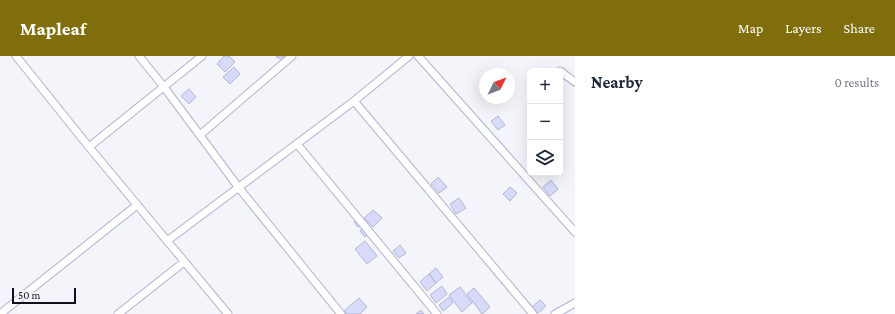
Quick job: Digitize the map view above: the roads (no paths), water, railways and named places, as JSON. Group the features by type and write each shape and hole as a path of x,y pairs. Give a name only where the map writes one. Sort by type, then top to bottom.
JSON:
{"street":[{"path":"16,56 89,147 228,314"},
{"path":"139,56 164,87 239,188 341,314"},
{"path":"89,147 202,56"},
{"path":"200,135 292,56"},
{"path":"167,241 354,101 409,56"},
{"path":"418,56 575,232"},
{"path":"563,74 575,82"},
{"path":"354,101 533,314"},
{"path":"297,144 437,314"},
{"path":"4,313 137,205"},
{"path":"123,313 184,262"},
{"path":"555,314 575,303"}]}
